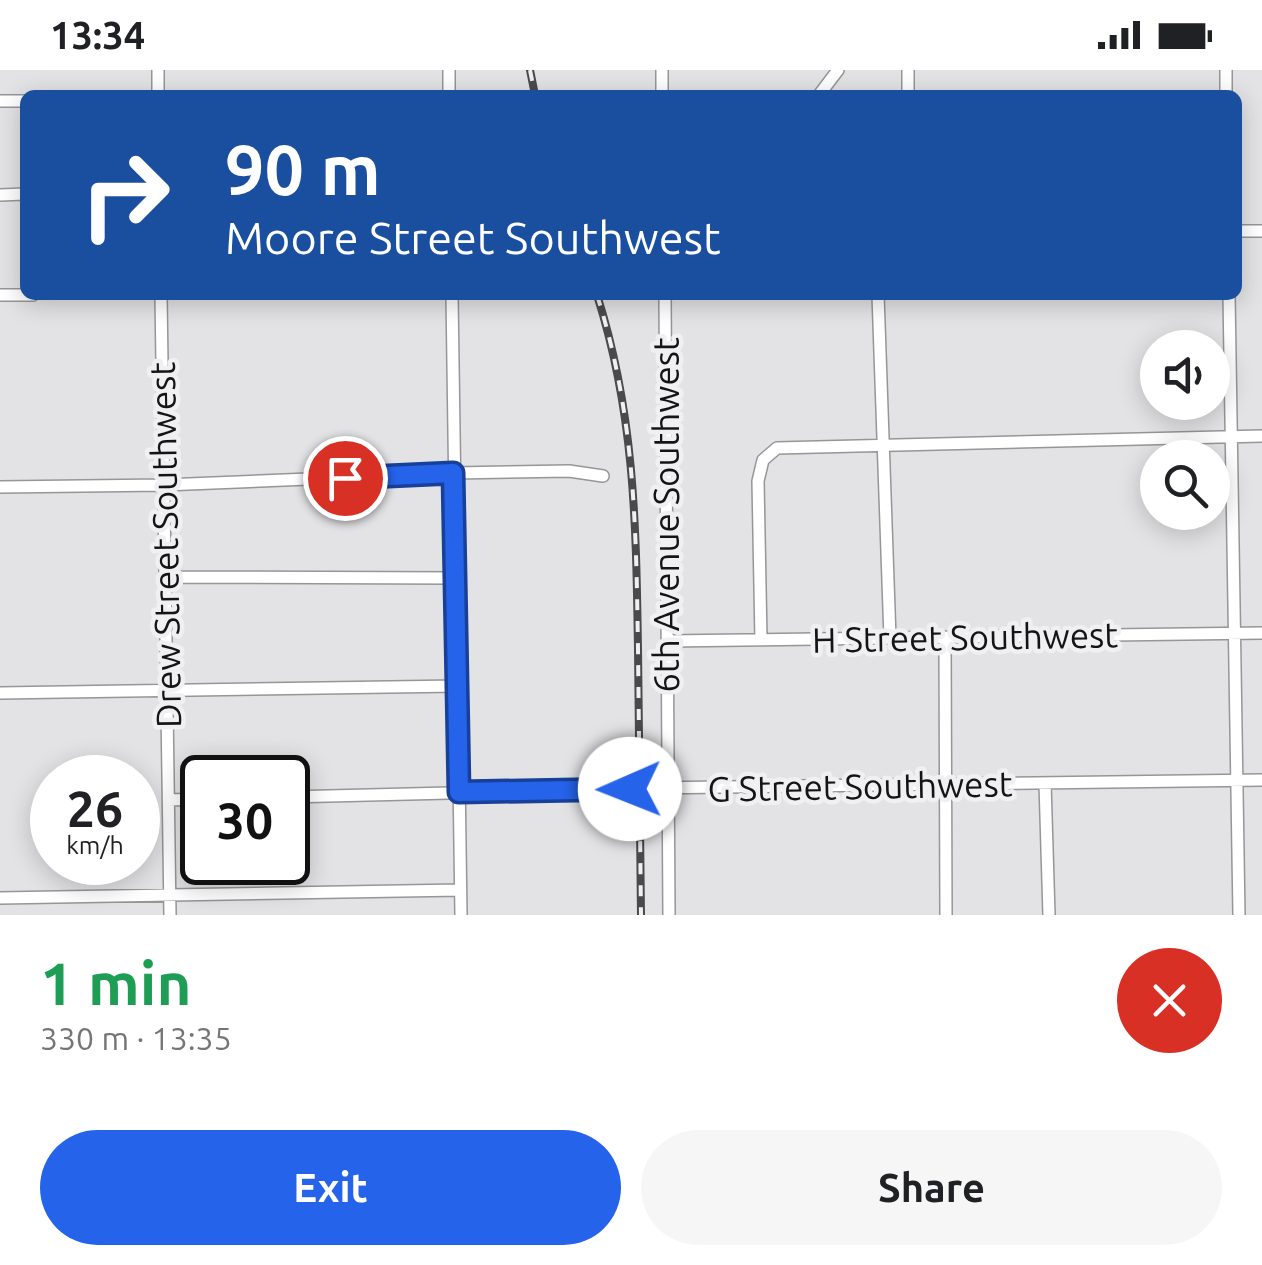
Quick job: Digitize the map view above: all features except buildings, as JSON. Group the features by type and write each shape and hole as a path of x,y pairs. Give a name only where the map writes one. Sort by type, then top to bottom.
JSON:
{"street":[{"path":"822,90 838,70"},
{"name":"Drew Street Southwest","path":"161,300 170,915"},
{"path":"452,300 461,915"},
{"name":"6th Avenue Southwest","path":"664,300 670,915"},
{"path":"878,300 890,638"},
{"path":"1230,300 1240,915"},
{"path":"760,640 758,481 763,460 777,448 1262,436"},
{"path":"0,487 164,485 453,473 569,471 603,476"},
{"path":"165,577 456,578"},
{"name":"H Street Southwest","path":"667,641 1262,633"},
{"path":"944,638 946,915"},
{"path":"0,693 458,686"},
{"name":"G Street Southwest","path":"310,796 1262,780"},
{"path":"1046,783 1049,915"},
{"path":"169,800 180,800"},
{"path":"0,898 460,890"}],"railway":[{"path":"530,70 534,90"},
{"path":"598,300 619,383 631,470 637,603 641,915"}],"route":[{"path":"345,478 453,473 459,792 630,789"}]}
